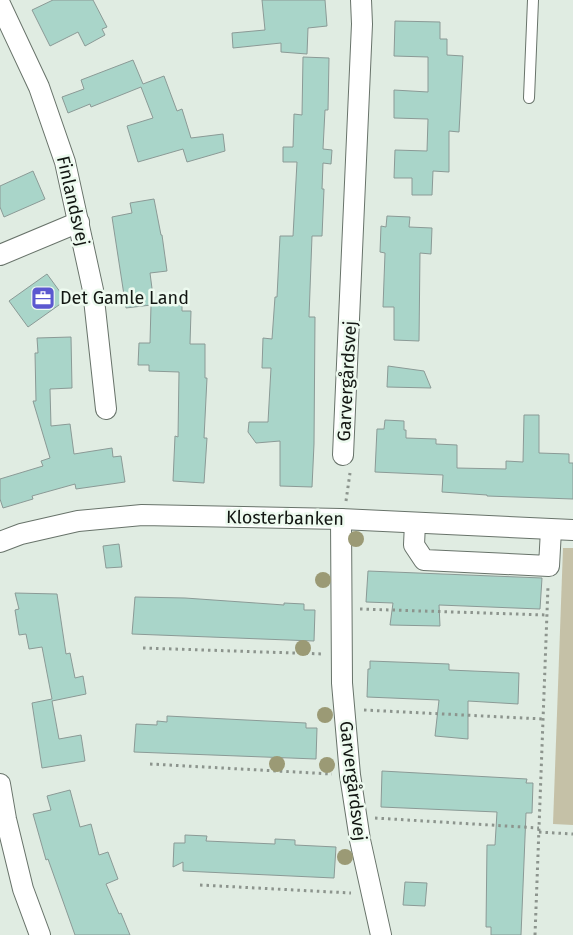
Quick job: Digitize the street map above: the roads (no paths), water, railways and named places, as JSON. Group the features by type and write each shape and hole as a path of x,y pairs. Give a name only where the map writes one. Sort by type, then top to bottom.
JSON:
{"street":[{"name":"Garvergårdsvej","path":"344,455 362,24 361,0"},
{"name":"Finlandsvej","path":"0,4 39,87 65,162 93,290 106,409"},
{"path":"0,255 79,222"},
{"name":"Klosterbanken","path":"0,542 20,534 78,521 142,515 340,520 573,530"},
{"name":"Garvergårdsvej","path":"340,520 344,709 350,775 356,817 381,935"},
{"path":"415,523 414,545 424,560 549,566 551,530"},
{"path":"0,784 3,821 23,889 40,935"}],"lane":[{"path":"529,98 533,0"}],"place":[{"name":"Det Gamle Land","path":"43,298"}]}
